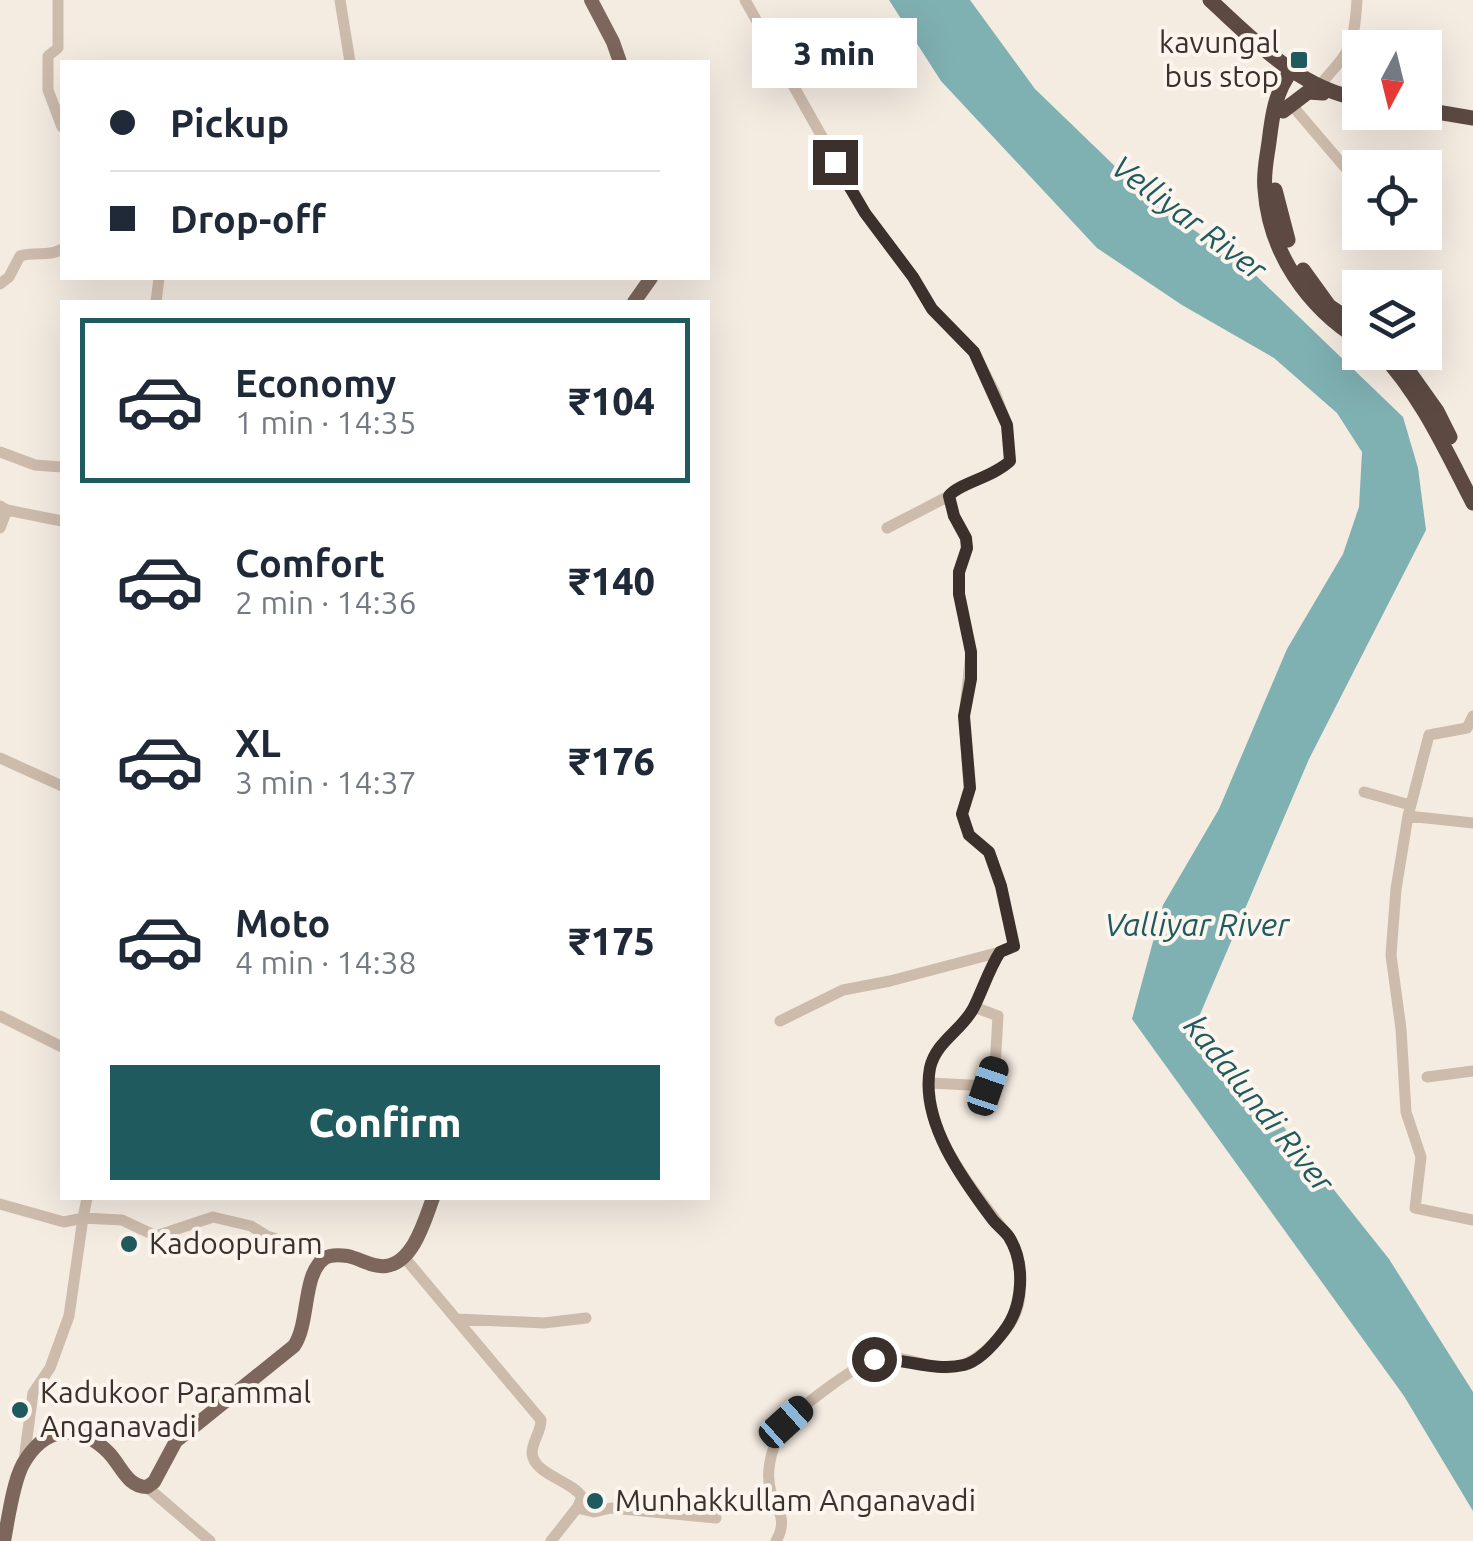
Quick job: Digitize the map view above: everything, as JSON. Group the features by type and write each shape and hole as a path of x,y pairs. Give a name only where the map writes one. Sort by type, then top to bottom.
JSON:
{"highway":[{"path":"1210,0 1296,73 1325,90 1342,94"},
{"path":"1271,55 1282,108 1275,186 1279,213 1308,279 1329,306 1342,315"},
{"path":"1296,73 1282,108 1264,186 1268,215 1299,285 1322,313 1342,327"},
{"path":"1282,108 1308,92 1325,90"},
{"path":"1442,113 1473,118"},
{"path":"1397,370 1428,416 1473,503"},
{"path":"1408,370 1437,411 1473,482"}],"main road":[{"path":"591,0 619,60"},
{"path":"4,1541 23,1464 51,1436 73,1432 88,1437 106,1450 133,1484 147,1487 154,1482 176,1441 294,1346 302,1330 310,1285 322,1260 328,1256 349,1256 385,1266 404,1258 433,1200"}],"street":[{"path":"58,0 58,48 48,56 46,77 60,122"},
{"path":"340,0 350,60"},
{"path":"745,0 865,213 932,309 974,352 1007,425 1010,461 982,480 954,489 949,496 887,528"},
{"path":"1325,90 1354,40 1357,0"},
{"path":"1282,108 1342,167"},
{"path":"0,284 9,277 20,256 60,250"},
{"path":"0,452 34,466 60,467"},
{"path":"780,1021 843,990 890,982 1014,946 989,852 969,835 962,814 970,788 964,716 971,652 959,594 959,572 967,548 949,496"},
{"path":"0,528 4,508 60,522"},
{"path":"1473,716 1467,728 1428,735 1409,810 1396,889 1391,955 1406,1112 1421,1157 1414,1208 1473,1220"},
{"path":"0,758 60,785"},
{"path":"1364,792 1409,810 1473,823"},
{"path":"776,1541 783,1520 768,1474 786,1422 810,1401 874,1359 942,1368 970,1364 996,1342 1015,1316 1020,1292 1018,1264 1010,1238 968,1184 934,1121 930,1068 940,1048 974,1007 1000,952"},
{"path":"931,1083 988,1086 994,1067 998,1016 974,1007"},
{"path":"0,1016 60,1046"},
{"path":"1426,1077 1473,1071"},
{"path":"23,1464 32,1393 50,1368 69,1316 88,1200"},
{"path":"0,1204 64,1222 83,1218 122,1220 156,1236 213,1218 251,1226 267,1236 316,1251 322,1260"},
{"path":"404,1258 541,1420 532,1451 535,1460 582,1496 578,1508 551,1541"},
{"path":"458,1319 544,1324 586,1318"},
{"path":"147,1487 210,1541"},
{"path":"578,1508 716,1518"}],"water":[{"name":"Valliyar River","path":"889,0 970,0 1035,89 1150,200 1245,265 1342,358 1342,370 1354,370 1403,417 1418,468 1426,530 1309,759 1198,1019 1389,1259 1473,1392 1473,1511 1404,1396 1132,1019 1163,905 1219,809 1287,649 1343,554 1359,507 1362,452 1337,413 1274,358 1182,305 1097,248 941,81"}],"place":[{"name":"kavungal bus stop","path":"1299,60"},
{"name":"Kadoopuram","path":"129,1244"},
{"name":"Kadukoor Parammal Anganavadi","path":"20,1410"},
{"name":"Munhakkullam Anganavadi","path":"595,1501"}],"route":[{"path":"835,162 865,213 932,309 974,352 1007,425 1011,448 1010,461 999,471 954,489 949,496 967,548 959,572 959,594 971,652 964,716 970,788 962,814 969,835 989,852 1014,946 1000,952 974,1007 950,1033 930,1068 934,1121 968,1184 1010,1238 1018,1264 1020,1292 1015,1316 996,1342 970,1364 942,1368 874,1359"}],"water label":[{"name":"Velliyar River","path":"1189,218"},
{"name":"kadalundi River","path":"1259,1104"}]}
